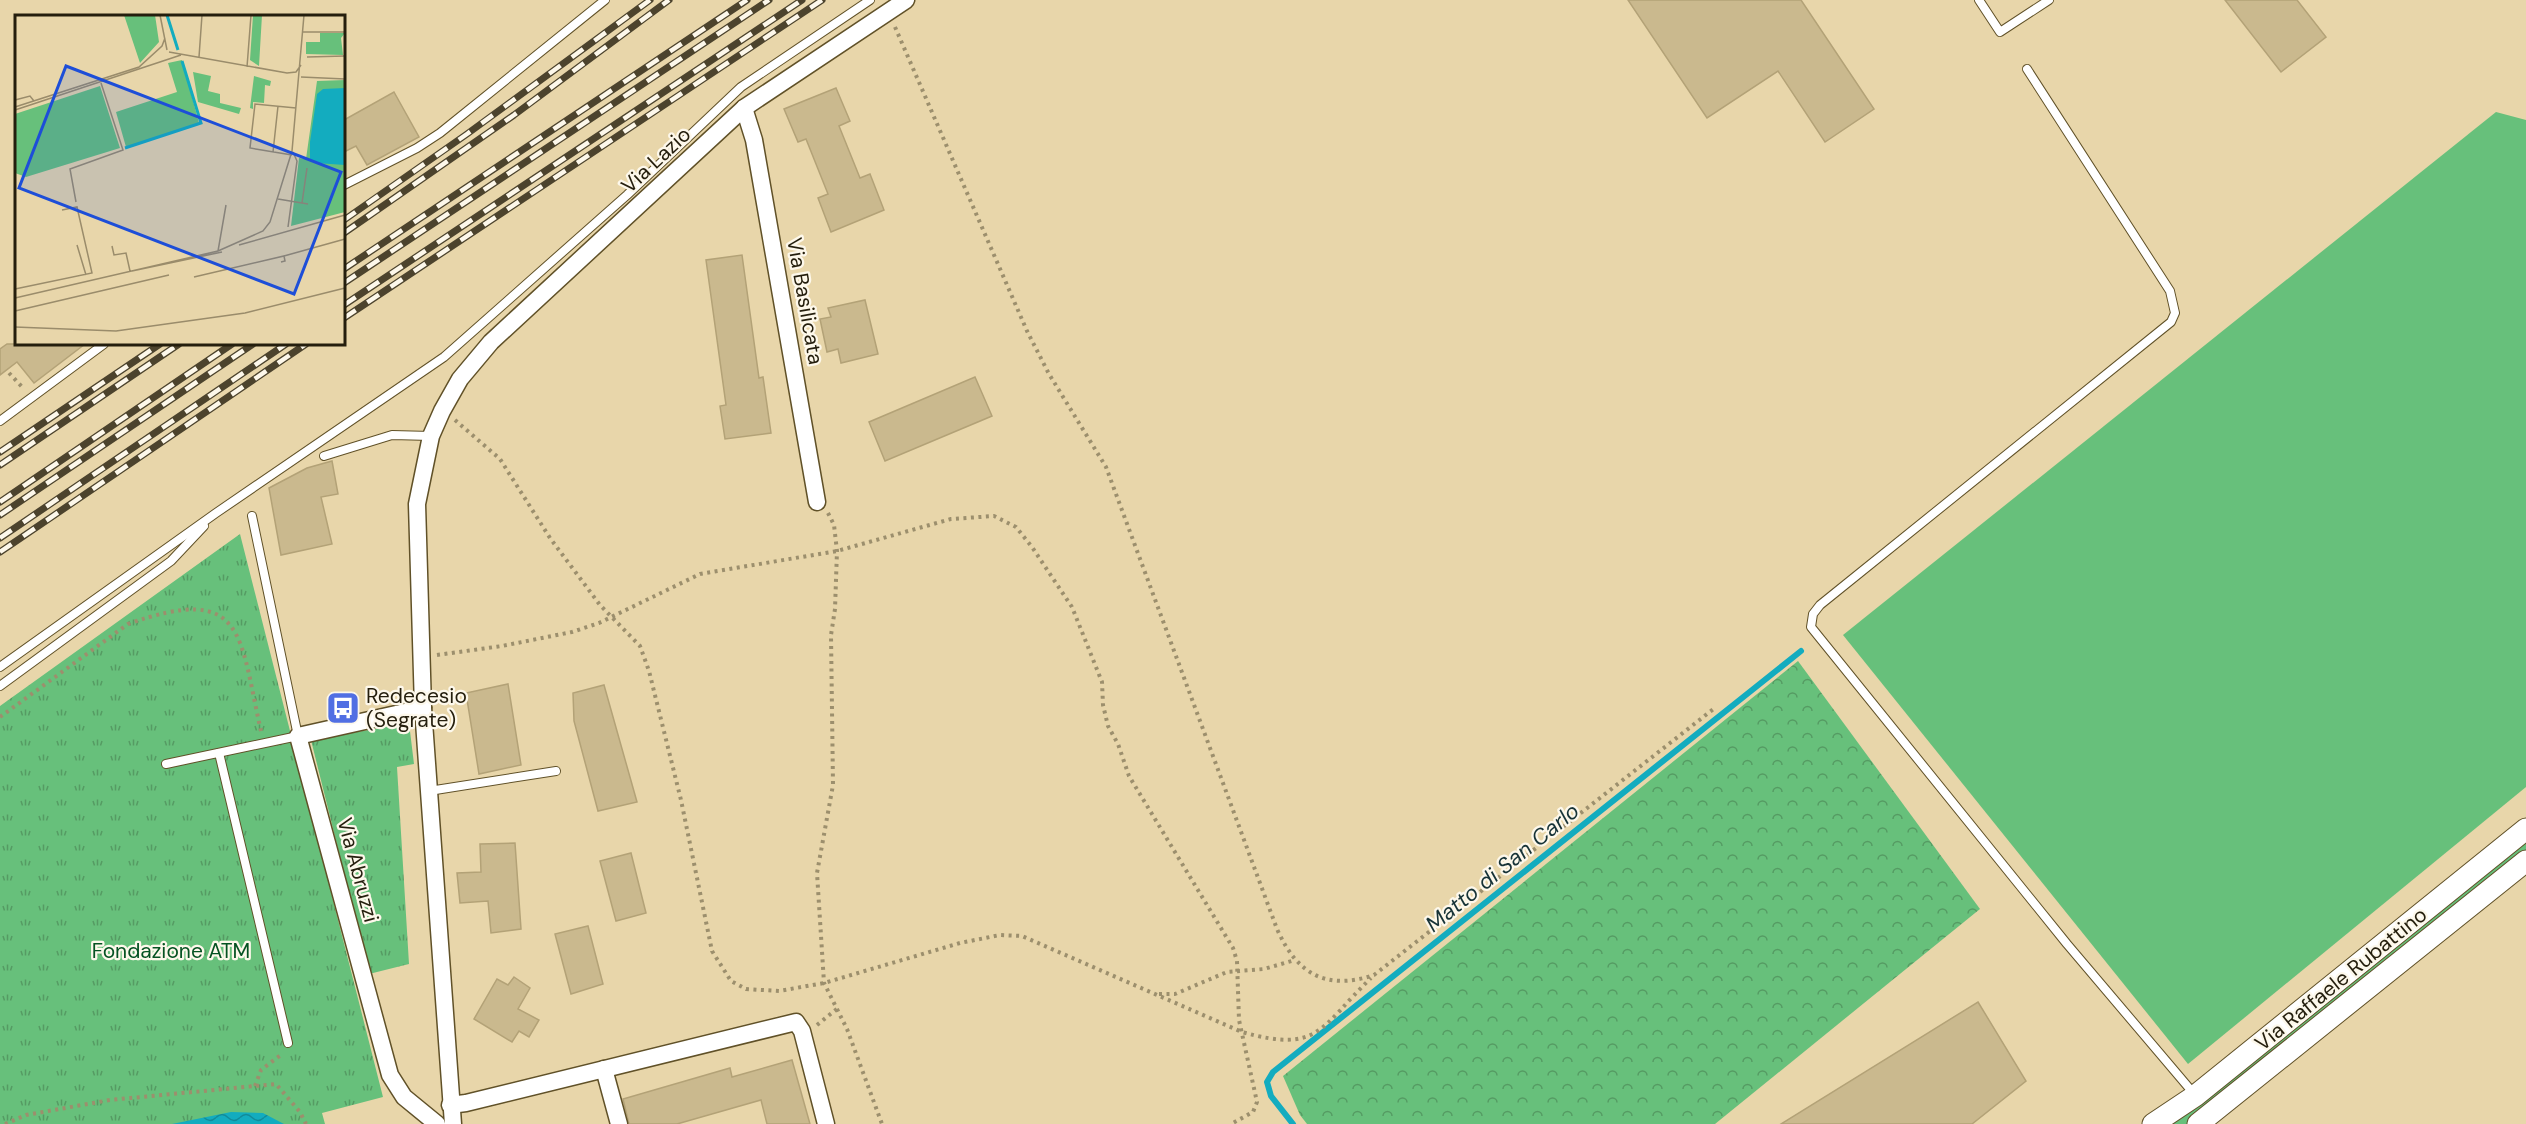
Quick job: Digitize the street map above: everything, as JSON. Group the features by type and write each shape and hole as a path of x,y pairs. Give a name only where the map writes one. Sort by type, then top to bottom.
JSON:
{"street":[{"name":"Via Lazio","path":"442,411 460,380 491,342 744,108 906,0"},
{"name":"Via Basilicata","path":"744,108 754,140 817,502"},
{"path":"442,411 431,436 417,504 423,708 453,1124"},
{"path":"298,736 423,708"},
{"name":"Via Abruzzi","path":"298,736 390,1075 404,1096 436,1124"},
{"name":"Via Raffaele Rubattino","path":"2153,1124 2195,1096 2526,830"},
{"name":"Via Raffaele Rubattino","path":"2198,1124 2526,861"},
{"path":"450,1105 466,1103 792,1022 799,1023 802,1031 826,1124"},
{"path":"604,1069 619,1124"}],"lane":[{"path":"345,184 417,148 440,132 605,0"},
{"path":"0,667 216,513 444,357 627,195 741,87 870,0"},
{"path":"1979,0 2000,32 2049,0"},
{"path":"2027,69 2170,291 2175,312 2171,322 1820,605 1813,614 1811,627 2074,953 2195,1096"},
{"path":"0,421 103,345"},
{"path":"324,456 392,435 431,436"},
{"path":"0,686 171,561 216,513"},
{"path":"166,764 298,736 252,516"},
{"path":"219,753 288,1043"},
{"path":"429,791 556,771"}],"path":[{"path":"888,12 931,105 1028,331 1049,374 1095,445 1106,467 1277,928 1295,960 1312,973 1335,981 1352,983 1374,975"},
{"path":"9,373 31,398"},
{"path":"442,411 461,424 500,459 563,556 600,605 640,646 649,671 681,800 711,951 731,981 746,989 779,991 824,983 960,943 1000,935 1022,936 1242,1032 1291,1042 1305,1039 1334,1017 1374,975 1716,707"},
{"path":"817,502 831,519 837,551 831,635 832,785 818,873 824,983 838,1008 882,1124"},
{"path":"421,657 458,654 561,634 613,617 700,574 837,551 951,519 994,516 1016,528 1032,546 1072,607 1102,682 1103,705 1108,726 1118,744 1129,776 1228,937 1237,961 1242,1032 1257,1102 1253,1112 1231,1124"},
{"path":"0,717 128,624 152,615 196,608 213,610 228,620 238,634 265,743"},
{"path":"1155,994 1174,994 1227,972 1264,969 1295,960"},
{"path":"802,1031 826,1019 838,1008"},
{"path":"255,1086 261,1070 282,1054 288,1043"},
{"path":"5,1124 26,1115 110,1100 276,1084 300,1112 306,1124"}],"green space":[{"path":"2496,112 2526,120 2526,787 2188,1064 1843,635"},
{"name":"Fondazione ATM","path":"240,534 383,1097 322,1113 325,1124 0,1124 0,706"},
{"path":"1798,661 1980,909 1715,1124 1307,1124 1300,1115 1283,1076"},
{"path":"409,723 414,764 397,767 409,964 369,974 311,740"},
{"path":"2526,840 2526,852 2188,1124 2172,1124"}],"water":[{"path":"231,1112 263,1113 284,1124 172,1124"}],"building":[{"path":"1628,0 1801,0 1874,109 1825,142 1778,71 1707,118"},
{"path":"2225,0 2297,0 2326,37 2281,72"},
{"path":"836,88 850,121 839,126 860,178 870,174 884,210 831,232 818,198 828,194 806,139 798,142 784,109"},
{"path":"394,92 419,137 367,165 356,146 345,152 345,119"},
{"path":"742,255 759,378 763,377 771,433 725,439 720,406 726,405 706,260"},
{"path":"865,300 878,354 841,363 838,349 827,352 820,319 831,317 828,308"},
{"path":"7,344 84,345 34,383 17,362 0,375 0,349"},
{"path":"975,377 992,416 885,461 869,422"},
{"path":"332,461 338,494 321,497 332,544 281,555 269,488 307,468"},
{"path":"508,684 521,765 479,774 466,693"},
{"path":"604,685 637,802 598,811 574,721 573,693"},
{"path":"515,843 521,929 491,933 488,901 460,903 457,873 481,872 480,844"},
{"path":"631,853 646,913 616,921 600,861"},
{"path":"588,926 603,984 571,994 555,934"},
{"path":"514,977 530,988 518,1009 539,1020 529,1037 519,1031 512,1042 474,1019 497,979 508,985"},
{"path":"1978,1002 2026,1081 1972,1124 1781,1124"},
{"path":"792,1060 810,1124 767,1124 761,1100 677,1124 629,1124 623,1099 730,1068 732,1077"}],"waterway":[{"name":"Matto di San Carlo","path":"1293,1124 1271,1096 1267,1082 1273,1072 1801,651"}],"railway":[{"path":"345,219 467,134 650,0"},
{"path":"345,232 514,115 669,0"},
{"path":"345,268 747,0"},
{"path":"345,282 769,0"},
{"path":"345,304 802,0"},
{"path":"345,317 822,0"},
{"path":"0,452 159,345"},
{"path":"0,465 178,345"},
{"path":"0,502 231,345"},
{"path":"0,515 252,345"},
{"path":"0,538 285,345"},
{"path":"0,552 305,345"}],"place":[{"name":"Redecesio (Segrate)","path":"343,708"}]}
